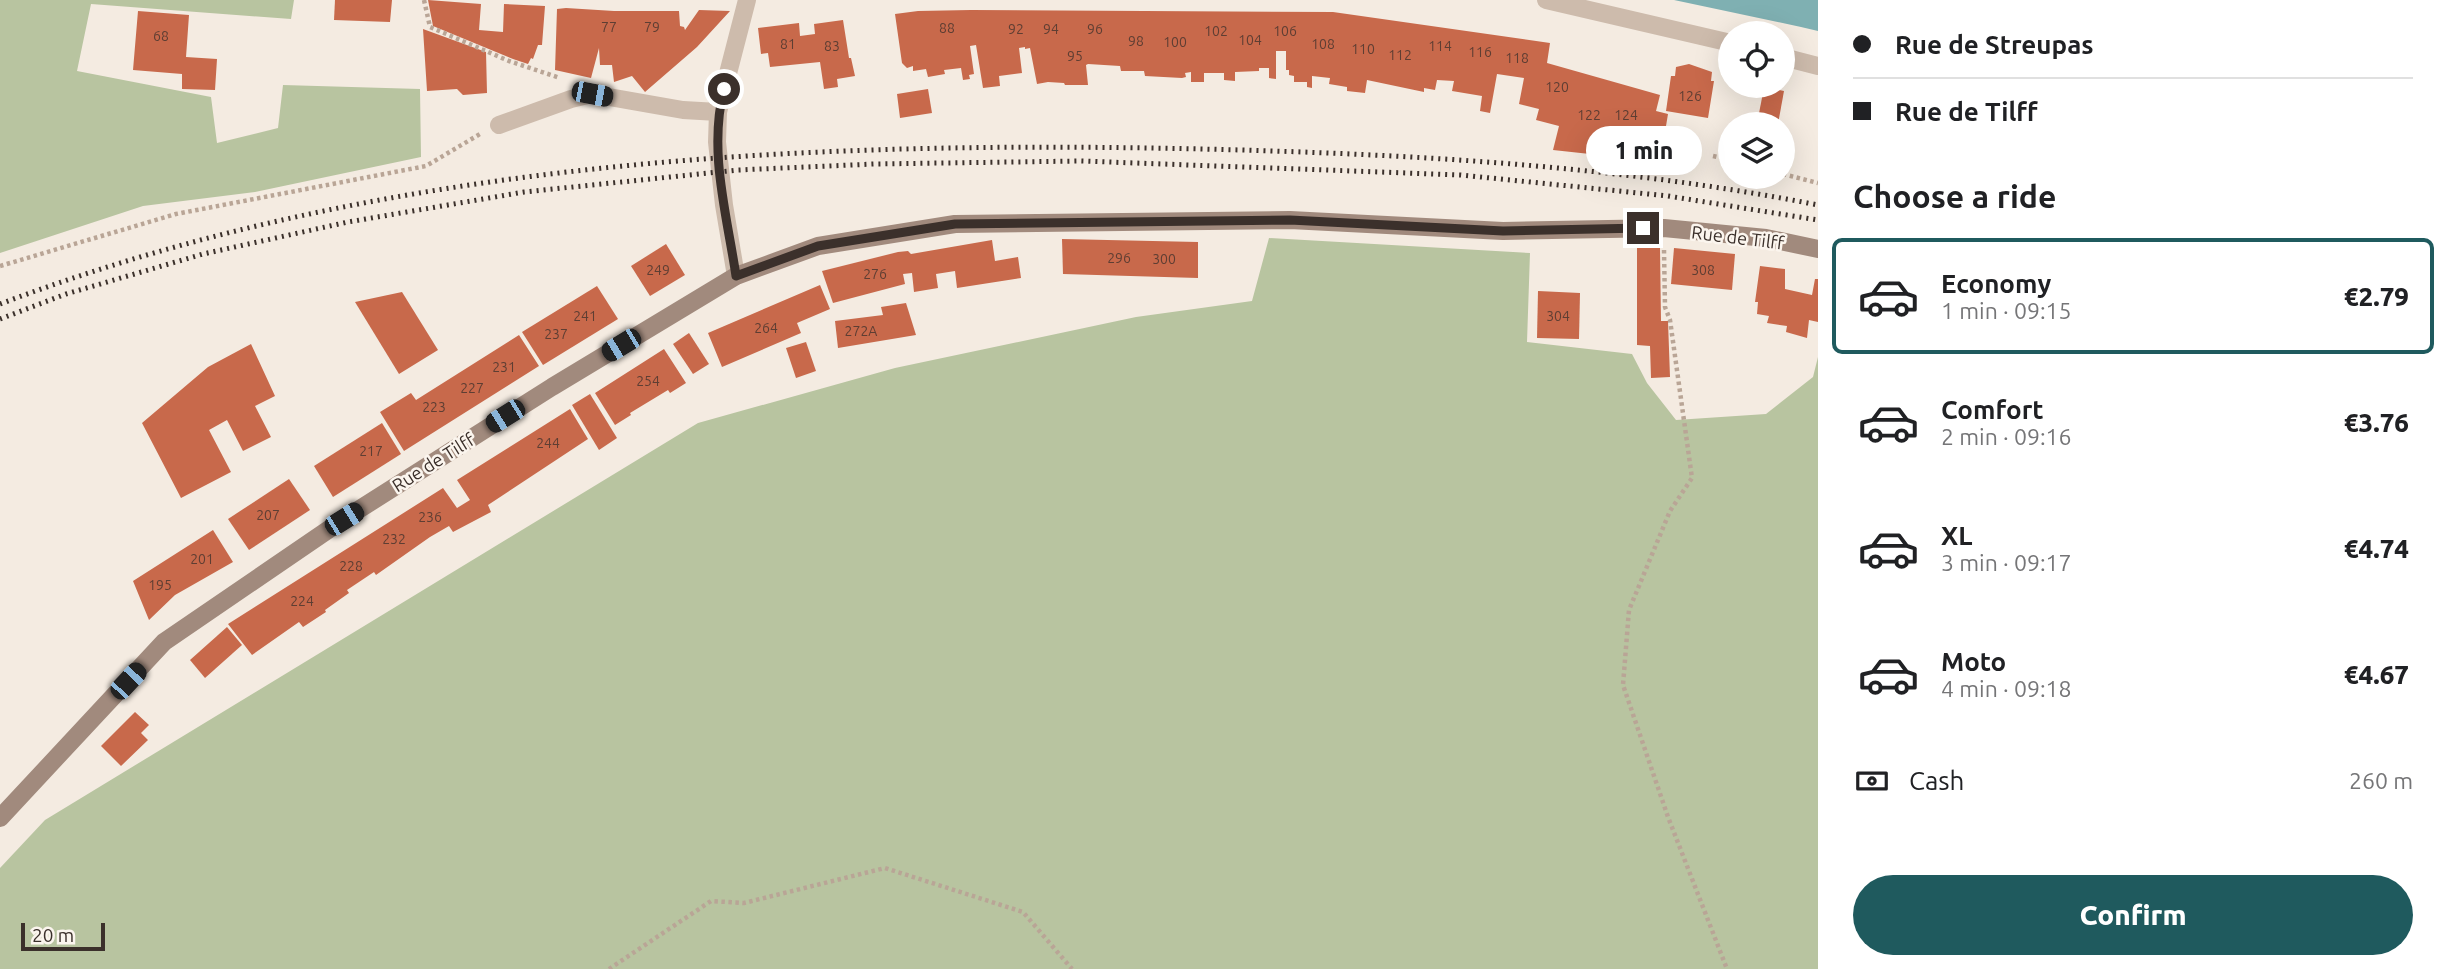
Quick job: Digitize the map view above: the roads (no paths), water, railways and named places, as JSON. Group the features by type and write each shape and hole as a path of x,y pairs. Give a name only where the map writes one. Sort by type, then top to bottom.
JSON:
{"main road":[{"name":"Rue de Tilff","path":"0,818 164,642 344,519 552,387 736,276 818,246 955,224 1290,220 1503,231 1664,228 1766,237 1818,250"}],"street":[{"path":"736,276 717,142 718,112 747,0"},
{"path":"1546,0 1718,40"},
{"path":"1795,60 1818,66"},
{"path":"499,125 592,94 683,110 718,112"}],"water":[{"path":"1674,0 1818,0 1818,31 1795,26 1795,21 1773,21"}],"railway":[{"path":"0,304 145,256 292,218 442,189 593,169 745,156 897,149 1050,147 1357,154 1588,171 1742,191 1818,205"},
{"path":"0,319 66,294 203,254 348,222 524,192 738,170 874,164 1081,161 1461,175 1668,196 1818,220"}]}
